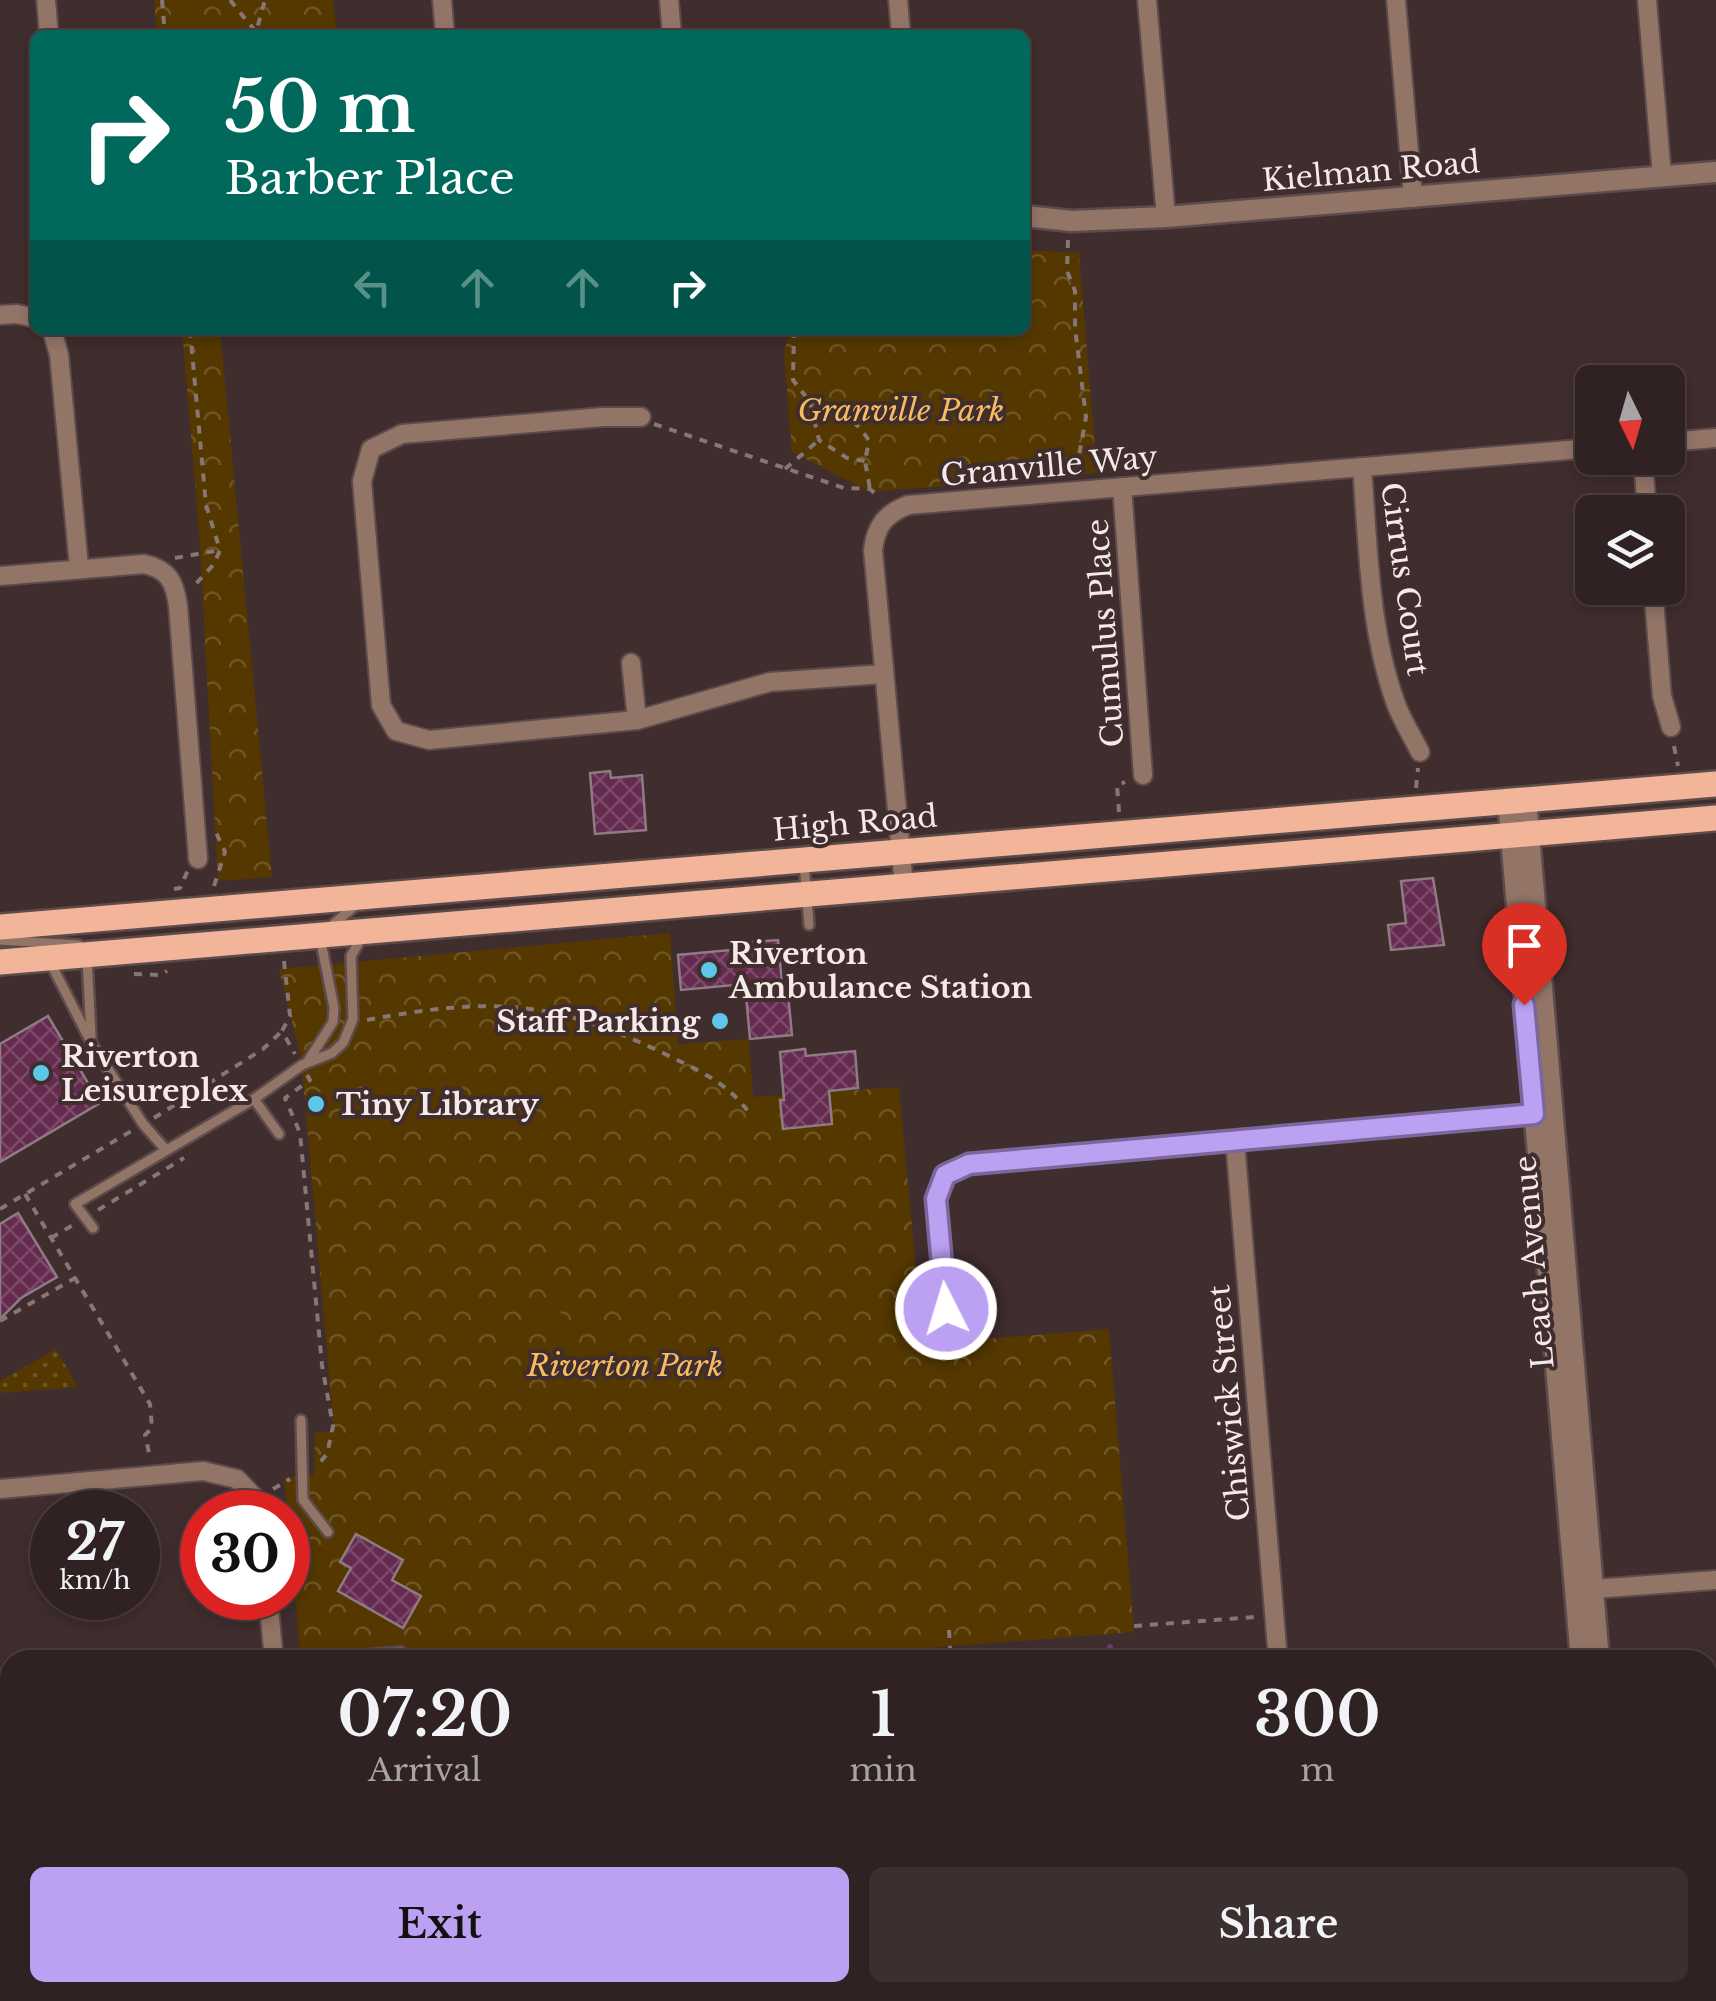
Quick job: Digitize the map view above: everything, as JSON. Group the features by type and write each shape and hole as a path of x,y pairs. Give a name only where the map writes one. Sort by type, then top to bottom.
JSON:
{"main road":[{"name":"High Road","path":"0,927 1716,784"},
{"path":"0,962 1716,818"}],"street":[{"path":"46,0 49,30"},
{"path":"442,0 445,30"},
{"path":"670,0 672,30"},
{"path":"898,0 901,30"},
{"path":"1147,0 1166,217"},
{"path":"1396,0 1413,198"},
{"path":"1647,0 1662,176"},
{"name":"Kielman Road","path":"1030,215 1072,221 1166,217 1716,172"},
{"path":"0,315 30,317"},
{"path":"53,335 59,355 79,567"},
{"path":"641,417 402,434 371,449 362,480 381,705 396,731 429,740 637,720 770,682 884,674"},
{"path":"1685,441 1716,438"},
{"name":"Granville Way","path":"884,518 908,505 1575,449"},
{"name":"Cirrus Court","path":"1362,467 1370,578 1380,642 1396,704 1420,752"},
{"name":"Cumulus Place","path":"1122,487 1143,775"},
{"path":"884,518 875,534 873,550 904,886"},
{"path":"0,576 144,564 160,567 176,588 198,859"},
{"path":"1654,605 1662,696 1671,728"},
{"path":"631,663 637,720"},
{"name":"Leach Avenue","path":"1517,800 1584,1590 1597,1650"},
{"path":"946,1309 936,1199 945,1175 969,1164 1542,1114"},
{"name":"Chiswick Street","path":"1236,1141 1277,1650"},
{"path":"0,1488 203,1472 237,1478 250,1490"},
{"path":"1584,1590 1716,1580"},
{"name":"Leach Avenue","path":"1581,1650 1584,1590"},
{"path":"270,1620 273,1650"}],"lane":[{"path":"804,860 809,925"},
{"path":"305,1063 333,1022 334,1008 320,935 364,897"},
{"path":"93,1228 75,1204 254,1100 305,1063 344,1044 353,1019 351,956 366,931"},
{"path":"0,940 80,946 87,955 92,1044"},
{"path":"47,958 62,979 92,1044 143,1124 166,1150"},
{"path":"254,1100 279,1134"},
{"path":"301,1420 303,1500 328,1532"}],"path":[{"path":"162,0 165,30"},
{"path":"230,0 253,30"},
{"path":"256,30 265,0"},
{"path":"1072,221 1067,271 1075,291 1075,328 1086,417 1075,476"},
{"path":"190,335 206,504 220,550 214,564 195,582 191,598"},
{"path":"794,335 793,380 810,402 820,440 847,458 865,461"},
{"path":"810,402 834,409 861,427 869,441 865,461 870,489 884,502 884,518"},
{"path":"641,417 664,430 844,488 870,489"},
{"path":"785,469 820,440"},
{"path":"160,567 166,560 220,550"},
{"path":"1671,728 1678,766"},
{"path":"1119,812 1117,785 1143,775"},
{"path":"212,821 225,852 214,888"},
{"path":"169,890 180,888 184,880"},
{"path":"262,1111 310,1080 305,1063 282,1032 290,1016 284,961"},
{"path":"353,1019 364,1021 435,1007 478,1004 572,1016 632,1038 721,1081 751,1114"},
{"path":"273,1489 312,1472 327,1454 333,1426 322,1365 300,1133 284,1098"},
{"path":"51,1238 198,1150"},
{"path":"25,1194 150,1404 152,1428 145,1436 152,1464"},
{"path":"0,1322 75,1278"},
{"path":"1134,1626 1274,1615"},
{"path":"948,1630 950,1649"}],"green space":[{"path":"154,0 333,0 336,30 157,30"},
{"name":"Granville Park","path":"1030,250 1079,253 1097,473 870,492 792,452 784,351 789,335 1030,335"},
{"path":"182,335 220,335 272,877 218,881 199,529"},
{"name":"Riverton Park","path":"670,933 678,1044 749,1039 753,1097 899,1087 923,1344 1109,1329 1134,1632 902,1650 300,1650 297,1620 310,1620 310,1490 285,1490 284,1478 314,1475 315,1433 334,1431 301,1058 279,969"},
{"path":"560,1311 586,1390 575,1394 549,1315"},
{"path":"56,1349 78,1387 0,1393 0,1381"}],"building":[{"path":"610,771 611,778 642,775 646,830 595,834 590,773"},
{"path":"1433,878 1444,945 1391,950 1388,925 1406,923 1401,881"},
{"path":"778,940 792,1035 750,1039 745,984 681,990 678,955 742,949 741,943"},
{"name":"Riverton Leisureplex","path":"48,1016 100,1103 0,1162 0,1044"},
{"path":"805,1049 806,1056 855,1051 858,1088 829,1091 832,1124 783,1129 780,1052"},
{"path":"18,1213 57,1277 21,1298 0,1319 0,1224"},
{"path":"356,1534 403,1560 392,1580 421,1596 403,1628 338,1591 351,1568 340,1562"}],"place":[{"name":"Riverton Ambulance Station","path":"709,970"},
{"name":"Staff Parking","path":"720,1021"},
{"name":"Riverton Leisureplex","path":"41,1073"},
{"name":"Tiny Library","path":"316,1104"}],"route":[{"path":"946,1309 936,1199 945,1175 969,1164 1534,1114 1524,1005"}]}
